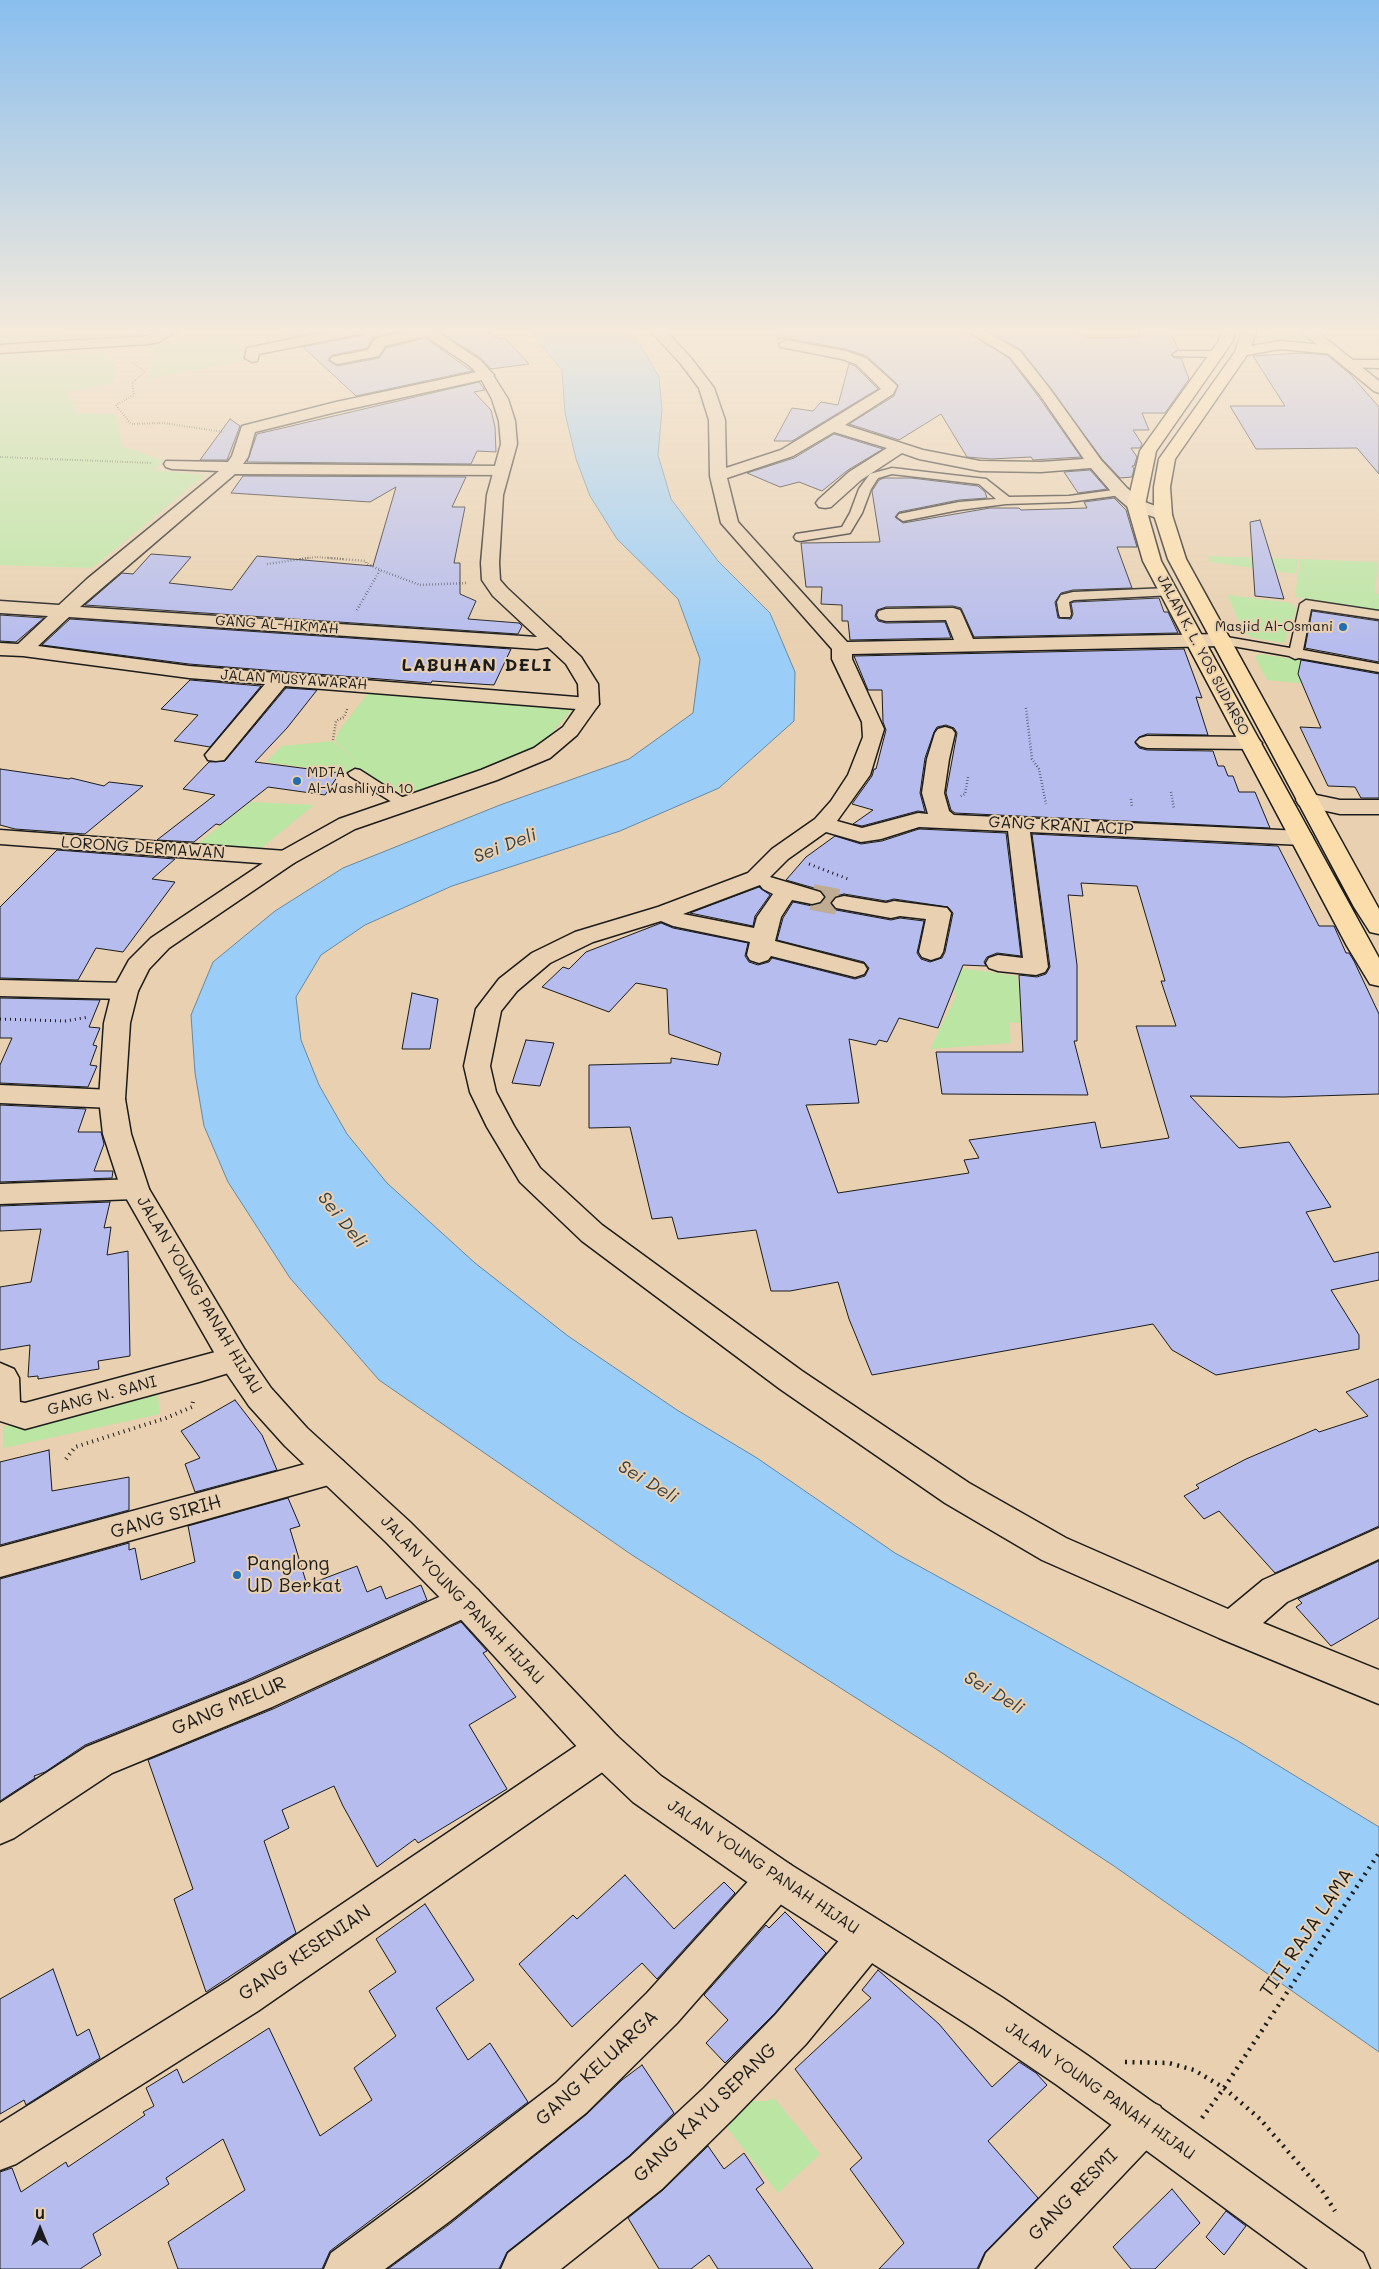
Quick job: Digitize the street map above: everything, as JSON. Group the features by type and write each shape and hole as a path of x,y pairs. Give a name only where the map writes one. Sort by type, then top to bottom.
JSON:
{"highway":[{"name":"JALAN K. L. YOS SUDARSO","path":"1159,435 1148,451 1128,498 1152,561 1359,946 1379,978"},
{"name":"JALAN K. L. YOS SUDARSO","path":"1183,435 1167,460 1162,487 1163,515 1177,559 1307,800 1379,927"}],"street":[{"path":"23,650 94,584 231,469 240,456 246,435"},
{"path":"509,435 509,444 500,471 493,509 491,580 500,592 574,661 588,684 589,704"},
{"path":"717,435 718,476 730,523 842,648 842,659 874,729 859,775 839,805 823,824 780,854 756,878 666,912 584,938 541,958 508,985 489,1009 477,1066 483,1092 501,1127 530,1175 592,1233 791,1380 957,1492 1054,1549 1232,1627 1379,1687"},
{"path":"718,476 787,453 817,435"},
{"path":"864,435 919,454 980,466 1033,468 1095,463"},
{"path":"1075,435 1095,463 1128,498 1163,515"},
{"path":"825,503 855,476 899,448"},
{"path":"172,464 226,466 231,469 500,471"},
{"name":"GANG AL-HIKMAH","path":"0,607 537,643 553,641"},
{"path":"886,615 953,614 966,645"},
{"path":"842,648 1221,640"},
{"name":"JALAN MUSYAWARAH","path":"0,649 23,650 155,668 589,704"},
{"path":"216,755 280,679"},
{"name":"JALAN YOUNG PANAH HIJAU","path":"589,704 570,731 542,753 347,824 286,858 160,943 138,965 122,1002 112,1099 117,1134 135,1189 234,1359 260,1397 296,1437 398,1532 466,1601 604,1749 647,1789 777,1879 1072,2070 1347,2269"},
{"path":"945,733 938,759 933,793 939,813 946,821"},
{"path":"1147,742 1251,743"},
{"path":"1307,800 1340,806 1379,807"},
{"name":"GANG KRANI ACIP","path":"823,824 861,835 872,834 918,820 1302,838"},
{"path":"998,962 1036,967 1018,824"},
{"name":"LORONG DERMAWAN","path":"0,837 286,858"},
{"path":"756,878 786,891 812,897"},
{"path":"761,949 769,917 786,891"},
{"path":"844,903 891,910 894,908 939,913 931,952"},
{"path":"666,912 673,919 761,949 788,951 854,969"},
{"path":"0,988 122,1002"},
{"path":"0,1094 112,1099"},
{"path":"0,1194 135,1189"},
{"name":"GANG N. SANI","path":"0,1375 3,1378 5,1410 25,1416 234,1359"},
{"name":"GANG SIRIH","path":"0,1562 132,1527 331,1470"},
{"path":"1232,1627 1275,1591 1379,1543"},
{"name":"GANG MELUR","path":"0,1825 99,1760 259,1695 466,1601"},
{"name":"GANG KESENIAN","path":"0,2148 243,1996 604,1749"},
{"name":"GANG KELUARGA","path":"347,2269 434,2205 571,2098 662,2008 777,1879"},
{"name":"GANG KAYU SEPANG","path":"524,2269 646,2173 699,2122 791,2029 868,1937"},
{"name":"GANG RESMI","path":"1002,2269 1145,2121"}],"lane":[{"path":"800,536 846,530 856,513 865,489 874,476 892,471 982,481 1006,501"},
{"path":"902,517 959,506 1006,501 1128,498"},
{"path":"1065,614 1063,602 1066,598 1073,596 1169,592"},
{"path":"1295,654 1306,604 1379,615"},
{"path":"1221,640 1379,668"},
{"path":"356,772 405,804"}],"path":[{"path":"0,457 172,464"},
{"path":"266,564 316,557 366,561 366,564 420,585 491,580"},
{"path":"345,630 380,570"},
{"path":"333,740 336,721 344,717 349,703 356,695 358,684"},
{"path":"1026,708 1032,759 1039,769 1046,808 1053,811 1054,825"},
{"path":"780,854 849,880"},
{"path":"0,1019 64,1021 122,1002"},
{"path":"66,1459 75,1447 166,1418 192,1407 199,1370"},
{"name":"TITI RAJA LAMA","path":"1224,2088 1379,1853"},
{"path":"1072,2070 1130,2062 1169,2063 1194,2070 1224,2088 1260,2120 1323,2192 1338,2216"}],"green space":[{"path":"0,435 120,435 121,446 163,460 155,470 205,475 92,568 0,565"},
{"path":"1208,556 1298,559 1296,574 1210,562"},
{"path":"1300,559 1378,562 1375,593 1379,594 1379,610 1295,597"},
{"path":"1227,595 1291,603 1297,609 1284,643 1254,638 1245,634"},
{"path":"1260,654 1379,673 1379,691 1267,680 1255,657"},
{"path":"372,688 575,706 551,734 528,751 407,796 355,768 357,765 345,773 266,762 282,746 333,741 359,764 335,741 339,731"},
{"path":"251,802 314,805 259,850 198,843"},
{"path":"959,968 1018,976 1021,1023 1009,1022 1011,1043 930,1049 956,996 953,988"},
{"path":"157,1389 160,1414 3,1448 3,1427"},
{"path":"774,2098 820,2154 778,2193 724,2124 752,2101 767,2101"}],"water":[{"name":"Sei Deli","path":"570,435 660,435 658,455 671,499 718,561 770,613 795,672 794,721 719,788 620,831 452,886 365,925 321,955 296,997 301,1040 319,1085 347,1134 387,1183 475,1263 568,1336 677,1410 757,1458 895,1553 1238,1741 1379,1827 1379,2052 1114,1866 936,1749 632,1555 379,1380 290,1278 228,1182 204,1126 195,1073 191,1015 213,962 275,911 343,868 500,805 629,759 693,713 700,659 678,599 617,539 590,496 576,459"}],"building":[{"path":"218,435 237,435 227,460 200,460"},
{"path":"257,435 495,435 496,452 477,451 471,464 247,462"},
{"path":"777,435 802,435 792,441 774,441"},
{"path":"833,435 883,449 848,470 822,491 799,482 780,487 747,473 794,458"},
{"path":"883,435 907,435 899,440"},
{"path":"954,435 1065,435 1081,457 1033,460 1031,457 991,459 967,457"},
{"path":"1084,435 1136,435 1142,444 1140,448 1131,448 1137,457 1134,466 1132,466 1134,469 1132,477 1120,478 1102,459"},
{"path":"1247,435 1379,435 1379,474 1357,448 1256,449"},
{"path":"1090,470 1107,489 1078,493 1064,472"},
{"path":"243,476 466,477 452,507 465,507 454,563 460,563 460,594 476,601 468,619 519,623 522,626 518,634 85,605 122,573 133,574 151,554 191,557 169,583 232,590 257,556 373,566 396,487 370,502 231,493"},
{"path":"884,478 911,478 978,486 985,492 987,498 959,500 899,512 895,517 903,523 990,508 1019,508 1021,510 1087,508 1084,502 1114,498 1126,510 1137,547 1117,547 1132,588 1073,590 1061,593 1055,602 1058,618 1071,619 1073,614 1071,603 1074,602 1159,598 1164,612 1168,612 1178,633 974,637 961,608 953,606 886,607 877,610 875,616 878,621 886,623 945,622 951,638 850,640 848,621 842,621 842,605 821,604 822,587 806,587 801,543 880,542 872,491 879,480"},
{"path":"1260,520 1284,599 1255,596 1250,522"},
{"name":"Masjid Al-Osmani","path":"1312,611 1379,621 1379,662 1305,648"},
{"path":"0,615 44,618 16,642 0,641"},
{"path":"70,619 511,649 494,685 432,681 431,683 189,664 42,645"},
{"path":"1184,649 1202,698 1196,697 1208,735 1147,734 1139,737 1135,743 1139,748 1147,750 1213,751 1218,766 1224,766 1228,776 1233,776 1239,792 1255,792 1270,828 955,813 951,810 946,793 957,733 954,728 946,725 937,727 925,758 920,793 925,812 918,811 862,826 853,824 873,810 852,804 872,776 874,769 876,769 886,730 883,722 882,690 868,690 854,656"},
{"path":"1301,660 1379,674 1379,798 1361,798 1355,787 1328,786 1300,727 1321,728 1298,674"},
{"path":"190,680 261,686 210,747 174,741 198,715 161,709"},
{"path":"286,688 317,690 287,728 255,762 340,773 325,795 268,787 220,825 216,824 194,842 157,840 215,795 183,789 209,762 225,761"},
{"path":"0,769 71,778 104,786 109,782 143,786 85,834 15,829 0,825"},
{"path":"919,829 1006,833 1021,956 997,953 987,957 984,962 986,966 963,965 938,1028 899,1018 887,1042 879,1040 876,1045 849,1039 859,1103 806,1105 838,1193 969,1173 964,1160 979,1158 969,1140 1095,1122 1101,1148 1169,1138 1136,1026 1176,1026 1161,981 1165,981 1137,886 1081,883 1083,896 1068,895 1077,965 1077,1041 1074,1041 1088,1095 942,1094 936,1052 1023,1052 1019,975 1037,977 1046,974 1050,967 1032,834 1278,846 1319,926 1334,926 1346,953 1349,953 1354,961 1379,1014 1379,1094 1284,1097 1190,1096 1239,1148 1289,1142 1331,1207 1306,1212 1334,1262 1379,1252 1379,1280 1331,1290 1359,1335 1359,1349 1216,1375 1172,1350 1153,1324 872,1375 849,1319 838,1282 790,1291 771,1291 756,1230 678,1239 672,1217 652,1219 630,1127 589,1128 589,1065 671,1063 671,1058 718,1065 721,1053 669,1034 667,989 636,983 609,1012 542,987 563,967 569,969 586,952 661,923 673,928 748,943 745,956 749,962 758,965 769,962 772,958 855,979 865,976 869,968 864,962 777,940 783,918 793,902 812,906 821,903 826,897 821,890 786,880 806,857 835,836 861,844 882,841","holes":["844,894 886,901 894,899 948,907 953,913 942,958 930,962 921,959 917,953 924,921 900,918 891,920 836,910 831,902 836,896"]},
{"path":"57,850 175,859 152,879 175,882 123,952 96,948 78,980 0,978 0,907"},
{"path":"759,887 770,895 755,916 753,926 690,913"},
{"path":"412,993 438,999 430,1049 402,1049"},
{"path":"0,998 100,1000 89,1027 100,1028 93,1045 97,1046 90,1065 97,1066 88,1087 0,1083 0,1065 12,1038 0,1038"},
{"path":"526,1040 554,1043 540,1086 512,1083"},
{"path":"0,1105 86,1109 78,1132 101,1132 104,1144 94,1171 113,1171 112,1178 0,1182"},
{"path":"110,1202 104,1228 111,1227 107,1255 128,1251 130,1356 98,1361 99,1369 38,1379 38,1376 28,1377 30,1345 0,1350 0,1287 31,1282 41,1229 0,1231 0,1206"},
{"path":"1379,1379 1379,1526 1275,1573 1219,1511 1204,1519 1184,1496 1199,1488 1196,1485 1246,1459 1316,1429 1319,1432 1368,1416 1346,1392"},
{"path":"235,1400 262,1435 277,1470 195,1492 185,1464 200,1458 181,1431"},
{"path":"49,1450 52,1491 129,1477 129,1510 0,1545 0,1462"},
{"path":"288,1498 300,1526 290,1529 307,1585 357,1566 367,1592 381,1586 386,1599 421,1585 427,1600 245,1681 85,1745 45,1772 34,1776 35,1778 0,1801 0,1579 129,1543 129,1550 135,1548 141,1580 195,1562 188,1526"},
{"path":"1379,1561 1379,1618 1331,1646 1296,1607 1302,1603 1298,1599"},
{"path":"461,1622 487,1651 483,1653 516,1697 469,1725 507,1789 418,1843 415,1839 377,1867 334,1786 282,1810 289,1828 264,1841 296,1933 206,1992 174,1899 193,1889 148,1760 273,1709"},
{"path":"625,1875 674,1929 724,1882 735,1893 657,1979 642,1963 572,2027 519,1964 573,1915 577,1919"},
{"path":"425,1904 474,1980 436,2008 468,2060 490,2043 528,2102 330,2251 322,2269 178,2269 168,2242 245,2190 223,2139 166,2178 169,2184 93,2234 101,2255 80,2269 0,2269 0,2172 12,2168 21,2192 66,2162 68,2167 145,2115 143,2112 154,2106 146,2088 177,2069 183,2083 269,2028 320,2136 372,2100 354,2068 396,2036 369,1991 396,1972 376,1939"},
{"path":"785,1912 826,1953 775,2013 725,2063 706,2043 728,2020 704,1995 766,1925 769,1928"},
{"path":"53,1969 77,2036 89,2029 100,2058 26,2105 24,2100 0,2114 0,1999"},
{"path":"878,1970 939,2024 992,2087 1019,2062 1036,2073 1047,2085 988,2141 1038,2198 985,2252 977,2269 879,2269 904,2243 850,2169 862,2158 795,2069 871,1998 862,1990"},
{"path":"642,2065 674,2113 629,2156 507,2252 499,2269 388,2269 451,2223 587,2114 622,2080"},
{"path":"708,2146 724,2169 744,2153 764,2183 756,2189 813,2269 718,2269 709,2255 691,2269 659,2269 628,2218 663,2190"},
{"path":"1172,2189 1200,2223 1155,2269 1131,2269 1113,2247"},
{"path":"1226,2211 1246,2226 1224,2255 1206,2237"}],"tunnel":[{"path":"812,897 844,903"}],"place":[{"name":"Masjid Al-Osmani","path":"1343,627"},
{"name":"MDTA Al-Washliyah 10","path":"297,781"},
{"name":"Panglong UD Berkat","path":"237,1575"}],"district":[{"name":"LABUHAN DELI","path":"477,665"}]}
